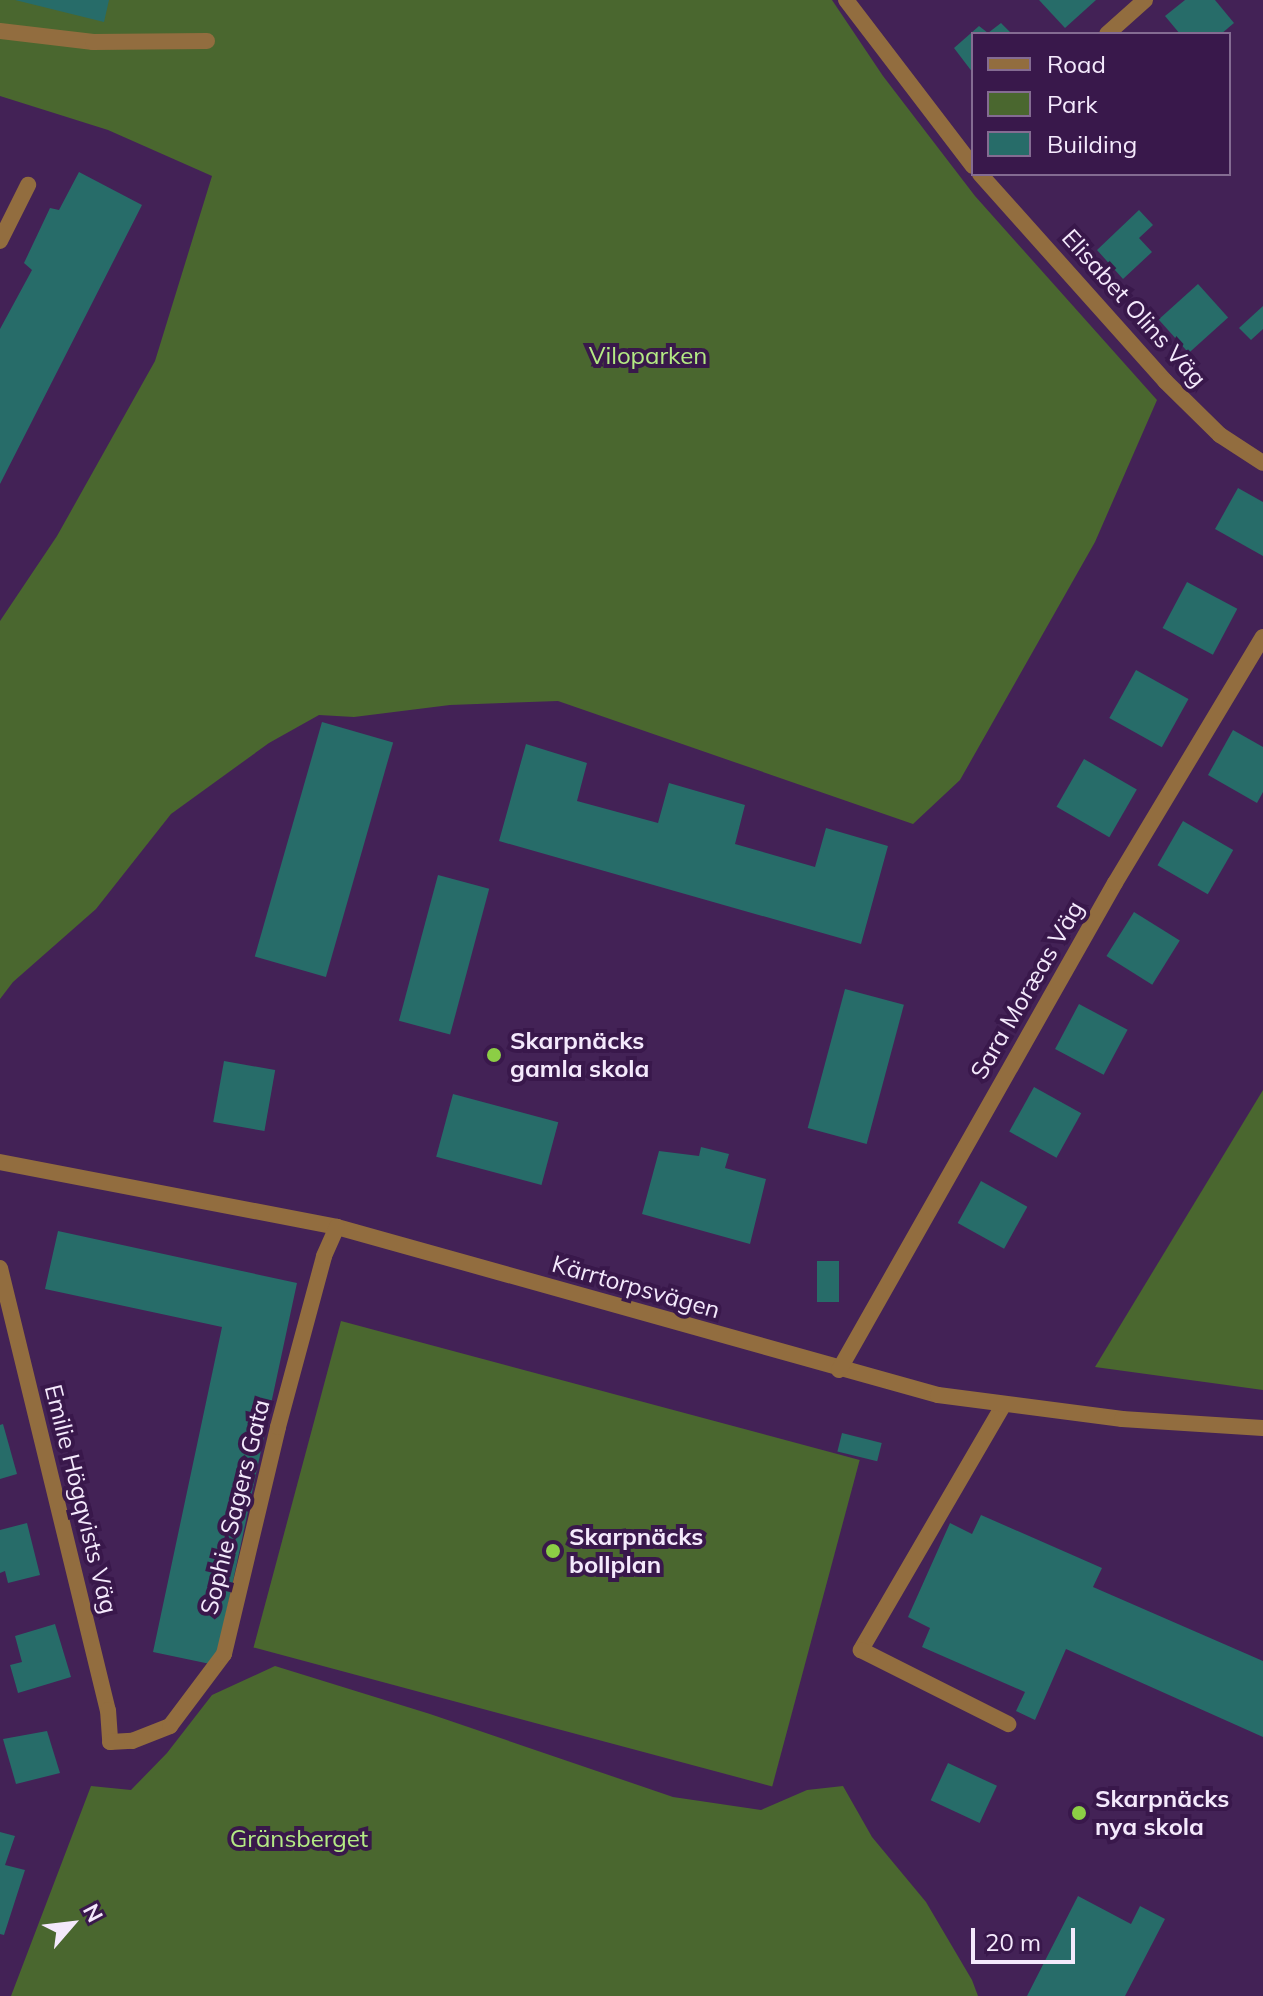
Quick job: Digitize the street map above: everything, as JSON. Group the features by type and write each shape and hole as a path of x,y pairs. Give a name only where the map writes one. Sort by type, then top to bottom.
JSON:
{"street":[{"path":"846,0 971,160"},
{"path":"1109,32 1145,0"},
{"path":"0,31 93,42 207,41"},
{"name":"Elisabet Olins Väg","path":"982,176 1165,381 1220,435 1263,463"},
{"path":"0,241 28,185"},
{"name":"Sara Moræas Väg","path":"839,1370 1115,883 1263,637"},
{"name":"Kärrtorpsvägen","path":"0,1162 337,1227 839,1370 938,1395 1122,1419 1263,1428"},
{"name":"Sophie Sagers Gata","path":"110,1742 132,1741 170,1726 224,1654 278,1427 324,1256 337,1227"},
{"name":"Emilie Högqvists Väg","path":"0,1268 108,1710 110,1742"},
{"path":"1004,1404 861,1650 1008,1724"}],"green space":[{"name":"Viloparken","path":"0,0 832,0 883,76 975,196 1157,400 1095,542 960,780 913,824 558,701 450,705 354,717 319,715 269,743 171,814 96,909 13,982 0,999 0,621 57,536 155,361 212,176 108,130 0,96"},
{"path":"1263,1090 1263,1390 1095,1367"},
{"name":"Skarpnäcks bollplan","path":"341,1321 860,1460 772,1786 254,1647"},
{"name":"Gränsberget","path":"275,1666 430,1714 673,1797 761,1810 807,1790 843,1786 872,1837 926,1902 972,1980 978,1996 11,1996 91,1786 131,1790 167,1753 212,1695"}],"building":[{"path":"15,0 109,0 104,22"},
{"path":"1039,0 1096,0 1065,28"},
{"path":"1185,0 1215,0 1234,23 1223,32 1178,32 1165,16"},
{"path":"1001,23 1010,32 989,32"},
{"path":"979,26 987,32 972,32"},
{"path":"971,33 971,70 954,48"},
{"path":"79,172 142,205 0,484 0,329 32,270 24,263 50,208 59,210"},
{"path":"1139,210 1153,225 1139,238 1152,252 1123,279 1097,250"},
{"path":"1198,284 1228,317 1189,353 1159,319"},
{"path":"1263,306 1263,329 1251,340 1239,328"},
{"path":"1238,488 1263,502 1263,556 1215,529"},
{"path":"1187,582 1237,609 1213,655 1163,628"},
{"path":"1136,670 1188,699 1162,747 1109,718"},
{"path":"322,722 393,742 326,977 255,957"},
{"path":"1233,730 1263,747 1263,792 1257,803 1208,775"},
{"path":"526,744 587,763 577,801 658,823 669,783 745,805 735,844 815,867 826,828 888,846 861,944 499,841"},
{"path":"1084,759 1137,790 1109,837 1056,807"},
{"path":"1183,821 1233,850 1208,894 1158,865"},
{"path":"438,875 489,889 450,1035 399,1021"},
{"path":"1134,912 1180,941 1152,985 1106,956"},
{"path":"845,989 904,1005 867,1144 808,1128"},
{"path":"1079,1004 1128,1030 1104,1075 1055,1049"},
{"path":"224,1061 275,1070 264,1131 213,1122"},
{"path":"1034,1087 1081,1113 1057,1158 1009,1132"},
{"path":"453,1094 558,1122 541,1185 436,1157"},
{"path":"701,1147 729,1154 725,1168 766,1179 750,1244 642,1214 659,1151 699,1156"},
{"path":"981,1181 1027,1207 1004,1249 958,1223"},
{"path":"58,1231 297,1283 215,1665 153,1652 222,1327 45,1289"},
{"path":"817,1261 839,1261 839,1302 817,1302"},
{"path":"3,1424 17,1474 0,1479 0,1425"},
{"path":"842,1433 882,1443 877,1461 837,1451"},
{"path":"981,1515 1102,1568 1093,1587 1263,1661 1263,1737 1066,1649 1035,1720 1016,1711 1025,1692 922,1647 930,1628 908,1617 950,1523 972,1534"},
{"path":"27,1523 40,1575 8,1583 5,1571 0,1573 0,1530"},
{"path":"55,1624 71,1677 18,1693 10,1665 22,1662 15,1636"},
{"path":"47,1731 60,1773 16,1784 3,1739"},
{"path":"948,1763 997,1786 980,1823 931,1800"},
{"path":"0,1832 15,1836 5,1865 25,1870 4,1935 0,1934"},
{"path":"1078,1896 1131,1924 1140,1906 1165,1919 1125,1996 1027,1996"}],"place":[{"name":"Skarpnäcks gamla skola","path":"494,1055"},
{"name":"Skarpnäcks bollplan","path":"553,1551"},
{"name":"Skarpnäcks nya skola","path":"1079,1813"}]}
